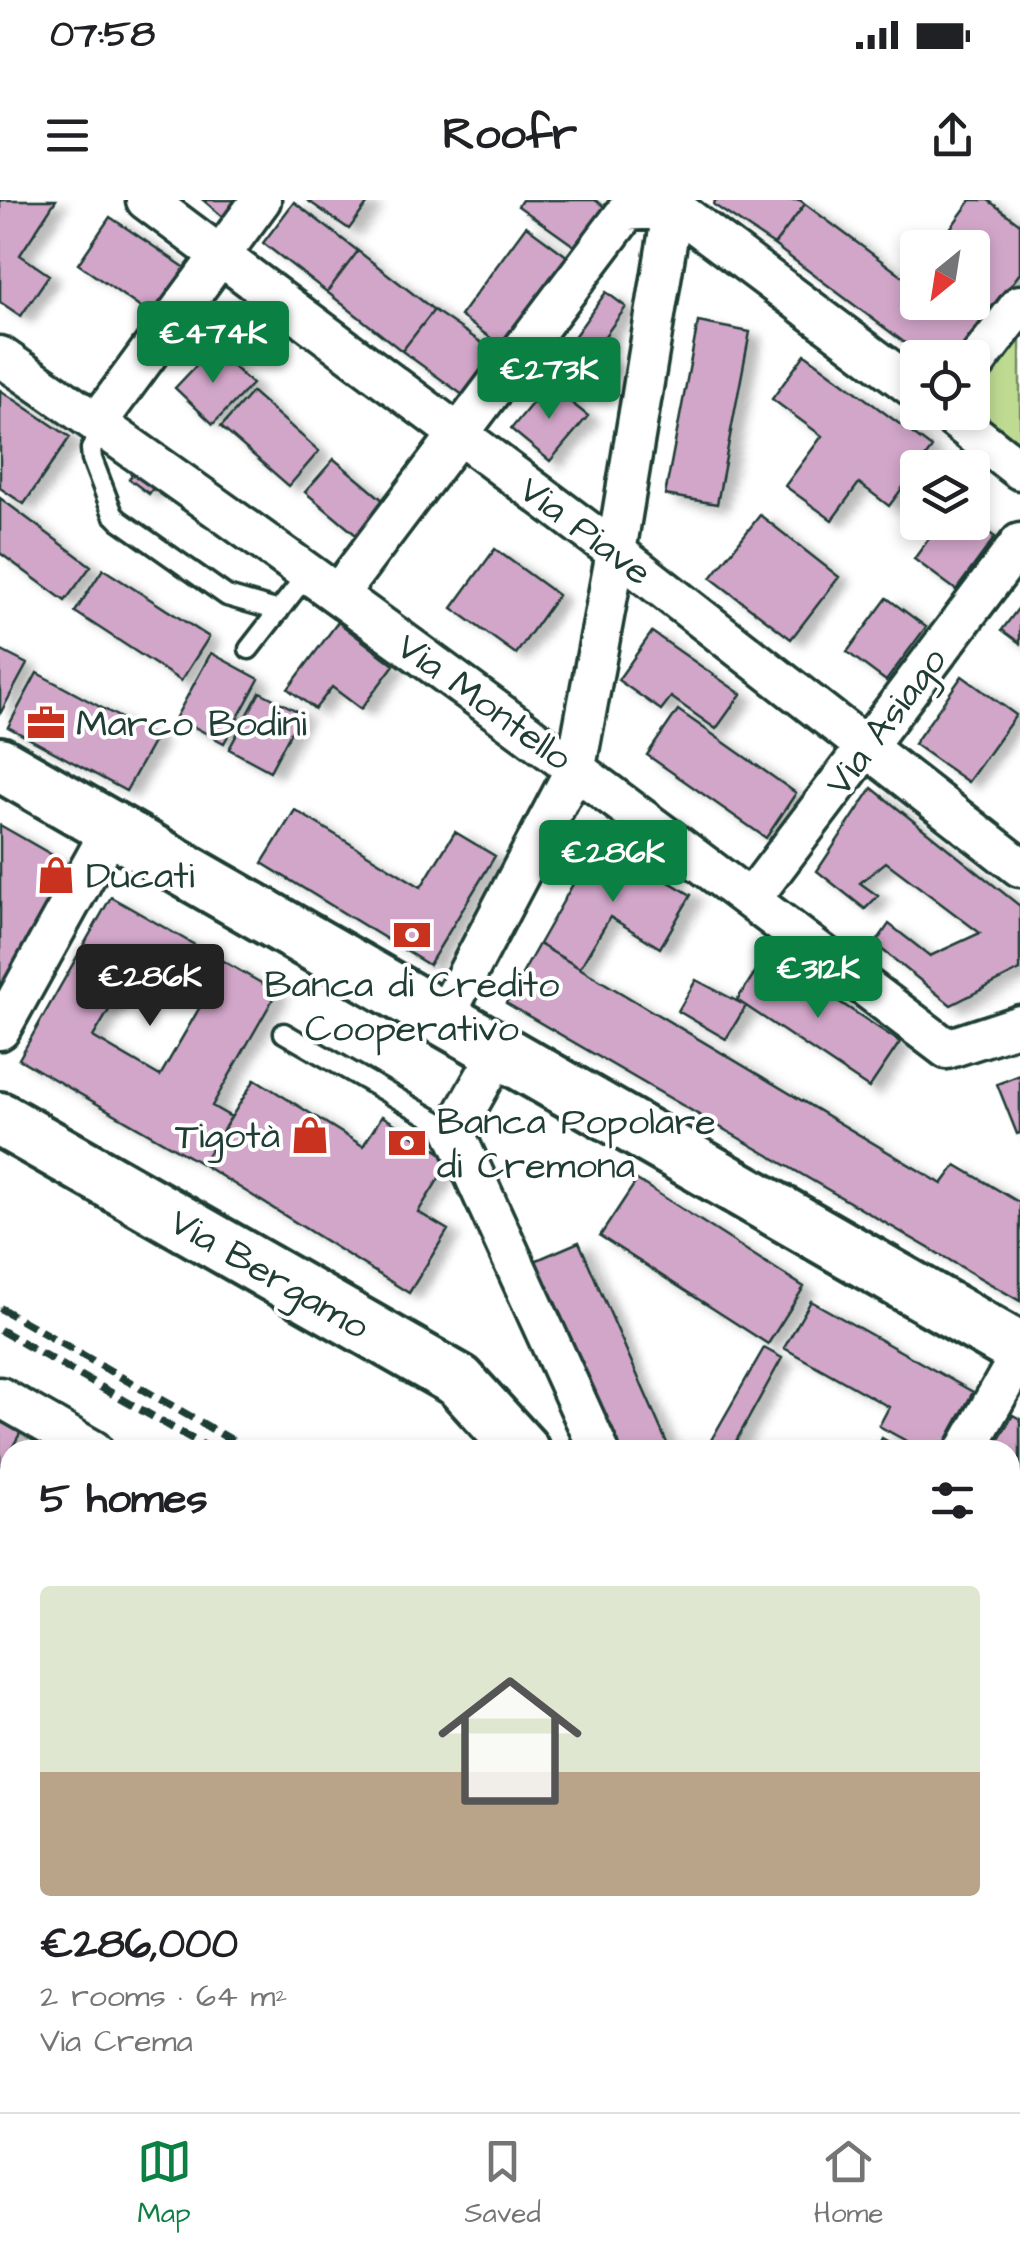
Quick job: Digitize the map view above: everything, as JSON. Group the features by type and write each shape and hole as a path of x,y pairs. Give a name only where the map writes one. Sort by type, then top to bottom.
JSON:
{"main road":[{"path":"0,764 1020,1353"},
{"name":"Via Bergamo","path":"0,1119 459,1380 513,1440"}],"street":[{"name":"Via Piave","path":"146,200 616,552 1020,867"},
{"path":"100,425 260,200"},
{"path":"323,584 460,434 627,211 674,204 900,377"},
{"path":"444,1018 576,767 674,204"},
{"path":"990,344 1020,305"},
{"name":"Via Montello","path":"0,356 576,767 947,1050 1020,1026"},
{"path":"969,430 1020,470"},
{"name":"Via Asiago","path":"751,899 1020,543"},
{"path":"0,1030 112,828"},
{"path":"500,1050 454,1131 594,1440"},
{"path":"972,1440 1020,1353"},
{"path":"0,1397 75,1440"}],"lane":[{"path":"100,425 91,449 92,459 113,514 227,596 280,610"},
{"path":"250,650 280,610 323,584"},
{"path":"284,1032 454,1131"}],"green space":[{"path":"1020,324 1020,457 990,429 990,364"}],"building":[{"path":"0,200 56,200 20,255 49,275 21,316 0,302"},
{"path":"203,200 245,200 229,222"},
{"path":"307,200 370,200 349,229"},
{"path":"522,200 595,200 606,208 577,248 518,206"},
{"path":"715,200 800,200 805,204 774,245 714,205"},
{"path":"971,200 988,200 1020,224 1020,273 990,313 990,230 949,230"},
{"path":"294,202 358,251 327,292 263,243"},
{"path":"805,204 900,275 900,320 985,320 970,340 901,340 774,245"},
{"path":"110,217 193,273 158,320 78,264"},
{"path":"526,226 572,260 506,349 460,316"},
{"path":"358,251 434,310 402,351 327,292"},
{"path":"606,292 626,307 594,351 612,363 591,392 554,365"},
{"path":"434,310 498,354 467,398 402,351"},
{"path":"698,322 750,332 717,504 665,495"},
{"path":"213,348 252,384 213,424 175,388"},
{"path":"805,354 900,424 900,430 908,430 932,448 900,450 900,491 889,506 859,483 832,520 785,486 822,436 772,399"},
{"path":"548,384 588,416 550,461 511,429"},
{"path":"0,390 70,437 24,504 0,488"},
{"path":"252,392 319,451 289,486 221,427"},
{"path":"334,459 391,507 362,540 305,492"},
{"path":"138,466 158,481 149,494 129,479"},
{"path":"0,498 91,566 65,601 0,553"},
{"path":"760,515 839,577 791,639 711,578"},
{"path":"990,534 995,537 956,590 914,559 928,540 990,540"},
{"path":"495,549 558,595 516,654 452,608"},
{"path":"103,569 209,637 181,681 75,612"},
{"path":"887,598 926,627 886,681 847,652"},
{"path":"1020,606 1020,643 1002,630"},
{"path":"338,622 394,665 361,709 332,687 315,709 288,689"},
{"path":"652,632 741,694 716,729 671,697 661,710 618,680"},
{"path":"0,650 27,664 0,714"},
{"path":"211,653 259,679 224,743 176,717"},
{"path":"37,673 156,737 126,791 8,727"},
{"path":"962,676 1016,715 968,782 914,744"},
{"path":"260,692 301,713 270,771 229,749"},
{"path":"678,710 796,793 766,838 647,755"},
{"path":"872,788 1020,906 1020,970 951,1005 875,944 889,924 930,956 980,933 886,862 860,883 878,896 865,909 817,871"},
{"path":"295,810 421,887 455,832 495,856 429,965 262,863"},
{"path":"0,825 80,871 0,995"},
{"path":"598,840 691,895 660,948 610,917 580,968 539,944"},
{"path":"111,897 277,992 212,1106 231,1117 202,1164 19,1059","holes":["138,961 204,1000 160,1076 93,1037"]},
{"path":"539,944 942,1184 956,1165 1020,1203 1020,1301 506,1003"},
{"path":"767,954 900,1042 869,1088 737,1000"},
{"path":"696,980 746,1006 726,1039 678,1011"},
{"path":"1020,1075 1020,1133 1017,1134 997,1084"},
{"path":"255,1079 363,1146 382,1116 451,1159 418,1212 448,1230 409,1293 202,1164"},
{"path":"637,1180 804,1287 768,1344 600,1236"},
{"path":"579,1242 666,1440 608,1440 530,1263"},
{"path":"811,1301 973,1392 947,1440 905,1440 879,1426 889,1407 784,1348"},
{"path":"764,1348 782,1358 737,1440 711,1440"},
{"path":"0,1415 23,1428 16,1440 0,1440"},
{"path":"1013,1415 1020,1419 1020,1440 999,1440"}],"railway":[{"path":"0,1308 231,1440"},
{"path":"0,1330 194,1440"}],"place":[{"name":"Marco Bodini","path":"46,723"},
{"name":"Ducati","path":"56,875"},
{"name":"Banca di Credito Cooperativo","path":"412,935"},
{"name":"Tigotà","path":"310,1135"},
{"name":"Banca Popolare di Cremona","path":"407,1143"}]}
